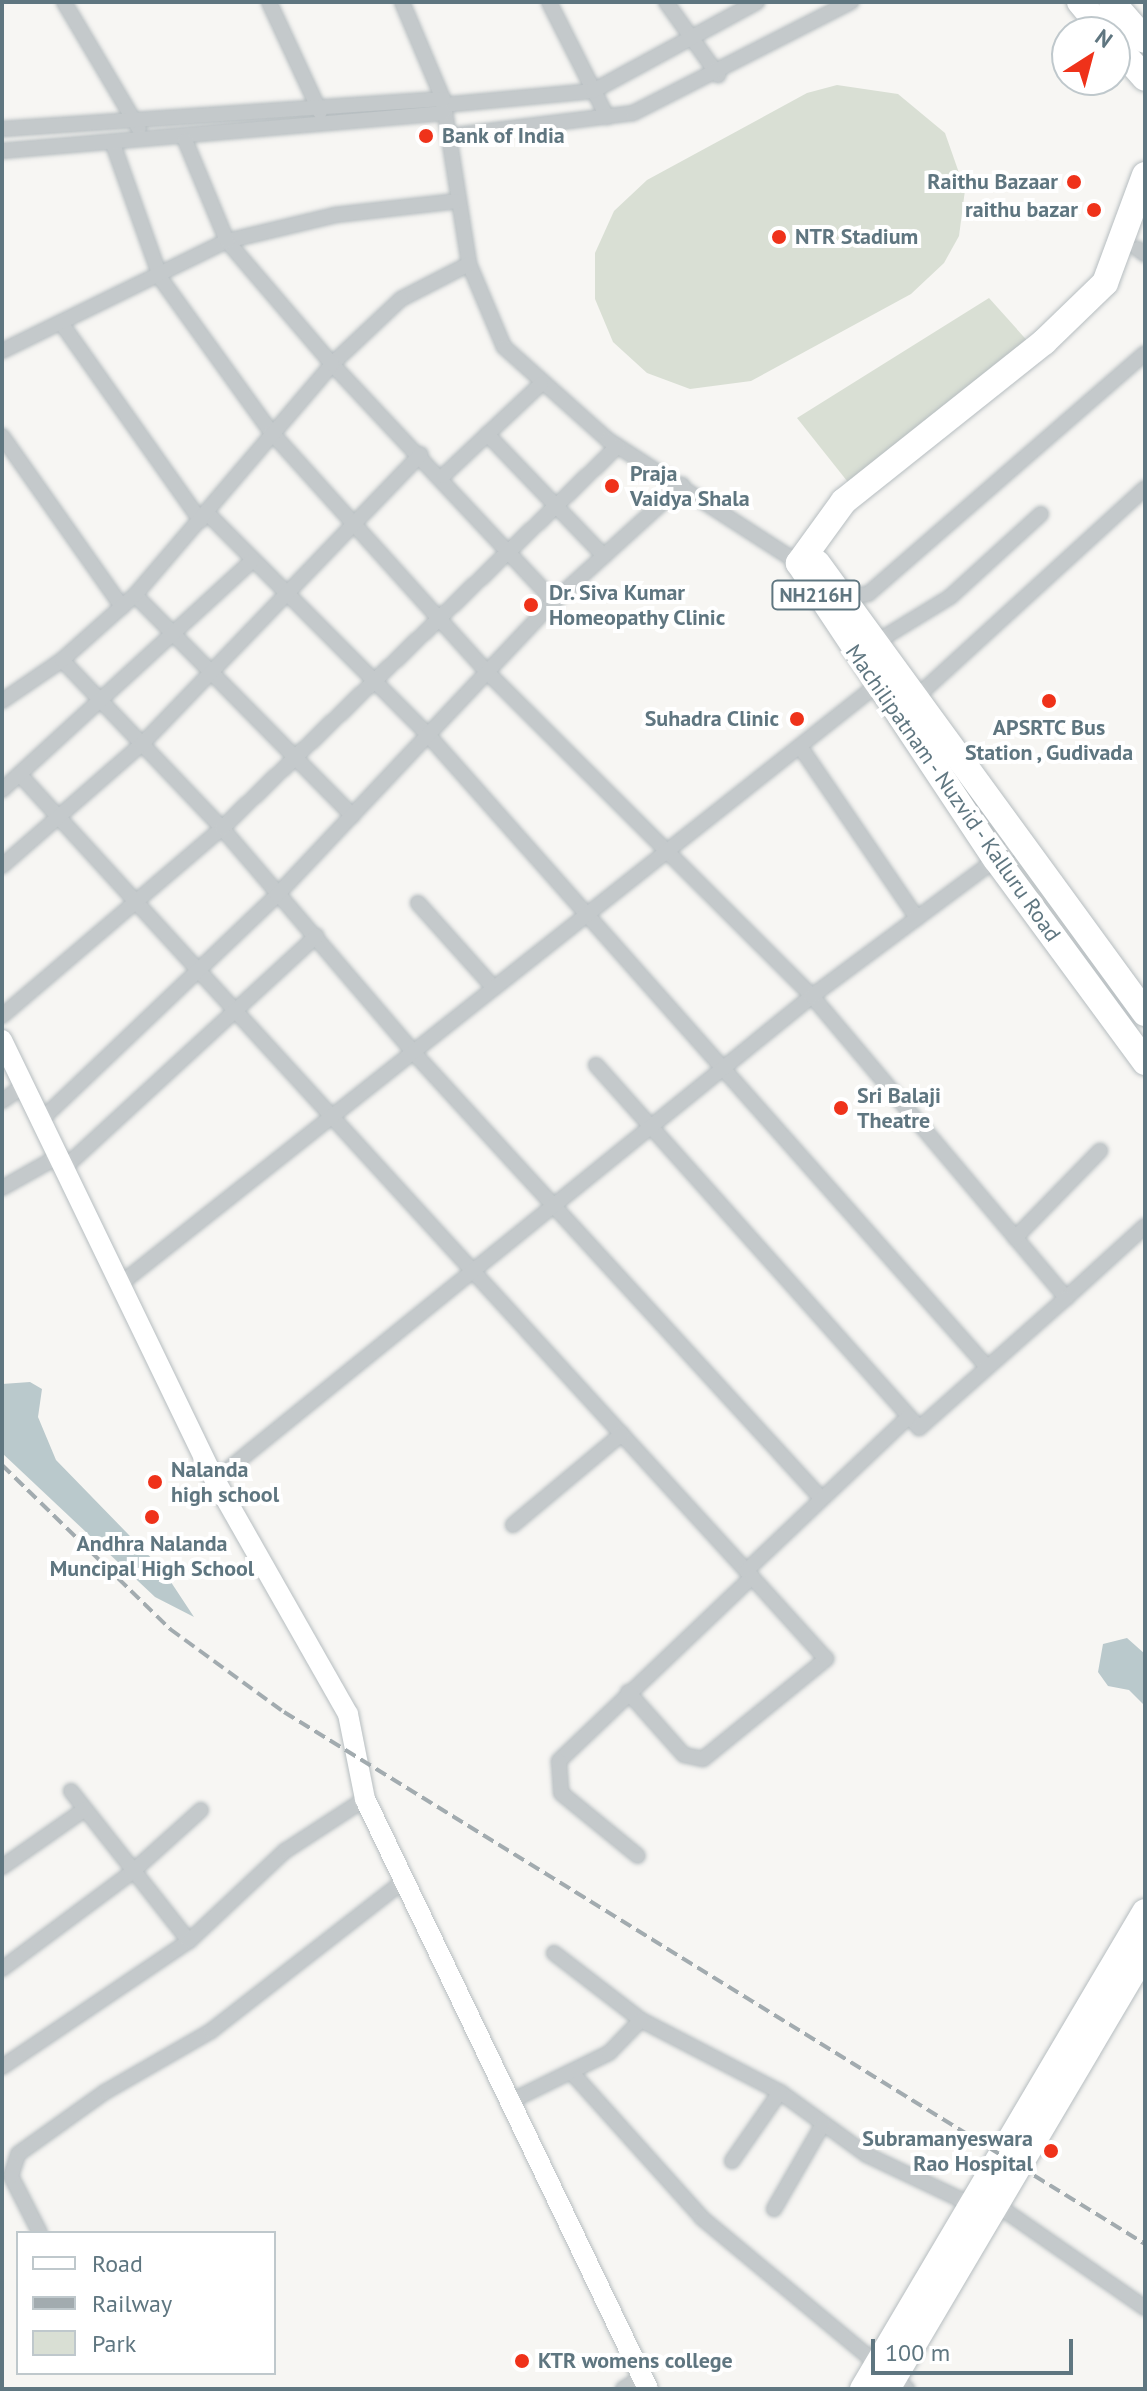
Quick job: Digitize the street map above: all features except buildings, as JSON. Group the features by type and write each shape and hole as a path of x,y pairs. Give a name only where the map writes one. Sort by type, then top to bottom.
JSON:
{"highway":[{"path":"1112,2 1134,31 1145,78"},
{"name":"NH216H","path":"807,565 844,501 1044,342 1105,283 1145,175"},
{"name":"NH216H","path":"807,565 846,515 1055,355 1114,294 1143,243"},
{"name":"Machilipatnam - Nuzvid - Kalluru Road","path":"807,565 840,598 873,644 905,706 996,859 1145,1062"},
{"name":"Machilipatnam - Nuzvid - Kalluru Road","path":"807,565 878,684 905,706 1019,842 1145,1013"},
{"path":"863,2389 892,2379 982,2204 1145,1912"},
{"path":"982,2204 1145,1952"}],"street":[{"path":"64,2 138,124 145,142"},
{"path":"269,2 320,112"},
{"path":"402,2 443,106 469,264 504,347 541,384 618,446 807,565"},
{"path":"549,2 607,117"},
{"path":"666,2 718,75"},
{"path":"2,151 185,140 443,106 593,91 693,41 757,2"},
{"path":"449,136 607,117 675,98 851,2"},
{"path":"2,129 443,106"},
{"path":"185,140 227,241 332,364 443,476 554,601"},
{"path":"113,144 161,279 271,432 490,675 668,847 812,996 1066,1298"},
{"path":"2,351 64,327 161,279 227,241 335,215 457,201"},
{"path":"2,701 62,660 135,595 332,364 401,299 469,264"},
{"path":"64,327 204,517 429,736 722,1074 987,1367"},
{"path":"840,598 868,594 1145,353"},
{"path":"443,476 541,384"},
{"path":"487,434 604,556"},
{"path":"2,436 122,607"},
{"path":"2,1016 222,828 371,678 618,446"},
{"path":"2,866 142,744 287,599 421,454"},
{"path":"42,1119 277,895 490,675 554,601 682,485"},
{"path":"905,706 1145,488"},
{"path":"873,644 950,597 1041,514"},
{"path":"2,790 22,777 174,628 252,561"},
{"path":"135,595 174,628 291,756 353,816"},
{"path":"62,660 222,828 414,1053 822,1499"},
{"path":"119,1285 331,1122 493,987 668,847 801,748 878,684"},
{"path":"801,748 917,918"},
{"path":"22,777 199,971 331,1122 473,1271 826,1659 703,1759 684,1755 628,1692"},
{"path":"215,1480 653,1130 812,996 1019,842"},
{"path":"418,903 493,987"},
{"path":"2,1188 61,1162 234,1012 316,936"},
{"path":"3,1042 215,1480 348,1714 365,1799 646,2383 623,2389"},
{"path":"596,1065 919,1428 1145,1226"},
{"path":"2,1101 25,1085"},
{"path":"1015,1238 1100,1151"},
{"path":"638,1856 555,1782 559,1761 908,1417"},
{"path":"513,1525 622,1434"},
{"path":"71,1791 131,1873 189,1941"},
{"path":"2,2067 189,1941 285,1851 365,1799"},
{"path":"2,1867 85,1809"},
{"path":"2,1969 131,1873 201,1810"},
{"path":"39,2231 11,2176 18,2154 105,2092 211,2031 406,1879"},
{"path":"554,1953 641,2020 780,2092 867,2155 982,2204 1145,2308"},
{"path":"511,2101 573,2074 609,2053 641,2020"},
{"path":"573,2074 702,2218 892,2379"},
{"path":"732,2161 780,2092"},
{"path":"774,2209 823,2124"}],"green space":[{"path":"837,85 898,94 945,133 965,190 959,236 944,263 911,294 751,381 690,389 647,373 613,342 595,299 595,253 614,211 647,180 807,93"},
{"path":"989,298 1032,346 851,486 797,418"}],"shaded area":[{"path":"30,1382 42,1389 38,1417 56,1460 163,1570 194,1617 155,1597 2,1453 2,1384"},
{"path":"1127,1638 1145,1654 1145,1706 1129,1690 1108,1686 1098,1672 1103,1644"}],"railway":[{"path":"2,1465 170,1629 284,1712 1145,2244"}],"place":[{"name":"Bank of India","path":"426,136"},
{"name":"Raithu Bazaar","path":"1074,182"},
{"name":"raithu bazar","path":"1094,210"},
{"name":"NTR Stadium","path":"779,237"},
{"name":"Praja Vaidya Shala","path":"612,486"},
{"name":"Dr. Siva Kumar Homeopathy Clinic","path":"531,605"},
{"name":"APSRTC Bus Station , Gudivada","path":"1049,701"},
{"name":"Suhadra Clinic","path":"797,719"},
{"name":"Sri Balaji Theatre","path":"841,1108"},
{"name":"Nalanda high school","path":"155,1482"},
{"name":"Andhra Nalanda Muncipal High School","path":"152,1517"},
{"name":"Subramanyeswara Rao Hospital","path":"1051,2151"},
{"name":"KTR womens college","path":"522,2361"}]}
